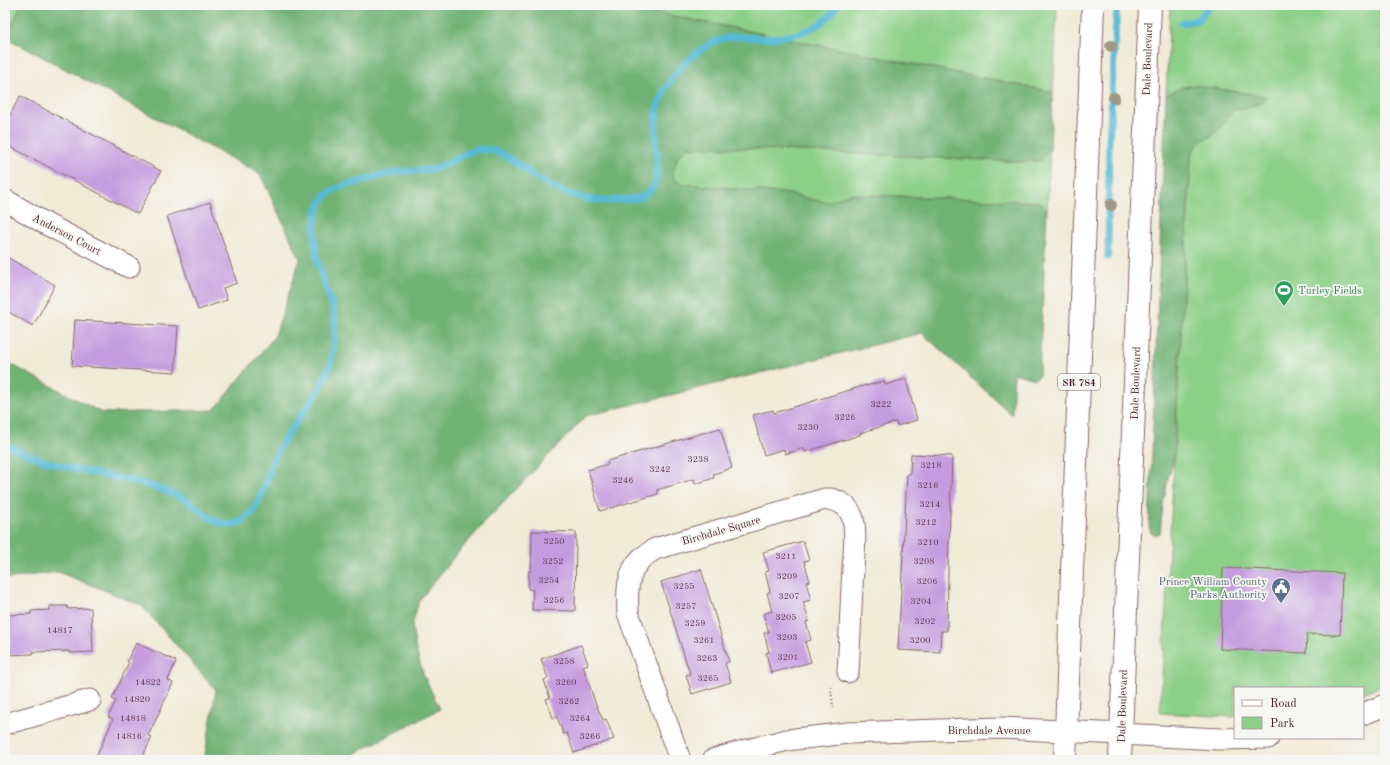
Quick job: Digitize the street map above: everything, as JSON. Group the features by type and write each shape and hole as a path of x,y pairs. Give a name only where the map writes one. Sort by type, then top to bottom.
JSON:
{"main road":[{"name":"SR 784","path":"1064,760 1093,5"},
{"name":"Dale Boulevard","path":"1120,760 1150,5"}],"street":[{"name":"Anderson Court","path":"5,200 48,225 129,268"},
{"name":"Birchdale Square","path":"680,760 628,613 628,589 632,572 640,559 655,549 826,499 832,499 840,502 848,508 852,516 854,541 848,672"},
{"path":"5,724 90,700"},
{"path":"1364,714 1385,705"},
{"name":"Birchdale Avenue","path":"713,760 787,740 848,733 1001,728 1121,735 1234,739"}],"path":[{"path":"831,683 834,708"}],"green space":[{"path":"5,5 21,5 7,38 5,37"},
{"path":"21,5 618,5 1053,92 1050,147 1041,160 1026,162 739,148 688,147 678,156 672,175 675,181 686,184 790,194 828,202 850,194 1040,202 1047,211 1039,376 1035,379 1014,373 1012,415 922,333 586,416 488,519 450,562 419,601 412,626 416,650 424,676 440,709 342,760 204,760 216,690 141,605 58,572 5,579 5,361 102,413 214,410 275,336 300,259 260,174 7,38"},
{"path":"618,5 1057,5 1053,92"},
{"name":"Turley Fields","path":"1170,5 1385,5 1385,684 1364,693 1364,687 1234,687 1234,717 1160,713 1195,86 1182,87 1166,95"},
{"path":"1195,85 1270,97 1256,105 1235,110 1230,114 1220,129 1212,136 1202,140 1191,155 1174,459 1169,474 1163,505 1160,533 1156,535 1151,533 1149,528 1166,95 1182,87"},
{"path":"688,147 739,148 1026,162 1041,160 1050,147 1047,211 1040,202 850,194 828,202 790,194 686,184 675,181 672,175 678,156"}],"building":[{"path":"20,96 161,171 138,214 5,144 5,125"},
{"path":"210,202 237,283 223,288 227,300 198,310 167,216"},
{"path":"5,256 55,285 33,326 5,310"},
{"path":"75,320 178,326 175,372 72,366"},
{"path":"906,379 917,420 897,426 896,422 805,452 804,448 785,454 784,449 764,455 753,415 773,410 774,413 866,385 884,381 885,385"},
{"path":"720,428 732,468 713,474 714,478 695,484 694,479 657,490 658,494 600,511 588,470 608,464 607,461"},
{"path":"911,454 952,456 947,631 941,631 940,652 898,650 907,474 910,474"},
{"path":"532,531 576,532 575,611 532,610 533,590 528,589 529,571 531,571"},
{"path":"803,541 809,560 804,561 810,581 806,582 811,600 803,602 809,621 806,622 811,640 805,642 811,662 771,673 766,653 769,652 764,633 769,632 763,614 772,611 767,593 770,592 765,572 769,571 763,552"},
{"name":"Prince William County Parks Authority","path":"1223,568 1342,573 1340,635 1307,634 1306,653 1220,649"},
{"path":"701,569 729,662 725,663 731,682 692,694 686,675 690,674 661,582"},
{"path":"50,606 67,606 68,609 91,608 93,652 33,652 33,654 5,655 5,615 31,614 31,611 50,610"},
{"path":"136,643 176,661 168,680 173,683 148,736 152,737 141,760 95,760 113,719 108,717 116,701 112,699"},
{"path":"581,645 588,664 583,666 595,702 603,720 606,719 614,739 574,753 567,733 563,734 557,716 553,718 546,699 550,698 544,680 548,678 541,659"}],"waterway":[{"path":"5,444 31,456 58,465 128,480 178,496 215,521 228,525 242,521 256,506 265,487 271,466 279,448 320,388 331,361 334,335 333,311 316,257 315,241 315,225 318,209 323,199 329,193 340,187 386,174 439,168 471,151 484,149 503,155 539,179 557,189 576,196 587,199 607,201 642,197 653,187 657,174 655,131 658,107 666,88 685,63 701,49 725,38 771,38 800,33 825,20 837,5"},
{"path":"1108,257 1109,143 1117,5"},
{"path":"1182,23 1194,21 1200,18 1210,5"}],"place":[{"name":"Turley Fields","path":"1284,307"},
{"name":"Prince William County Parks Authority","path":"1281,604"}]}
